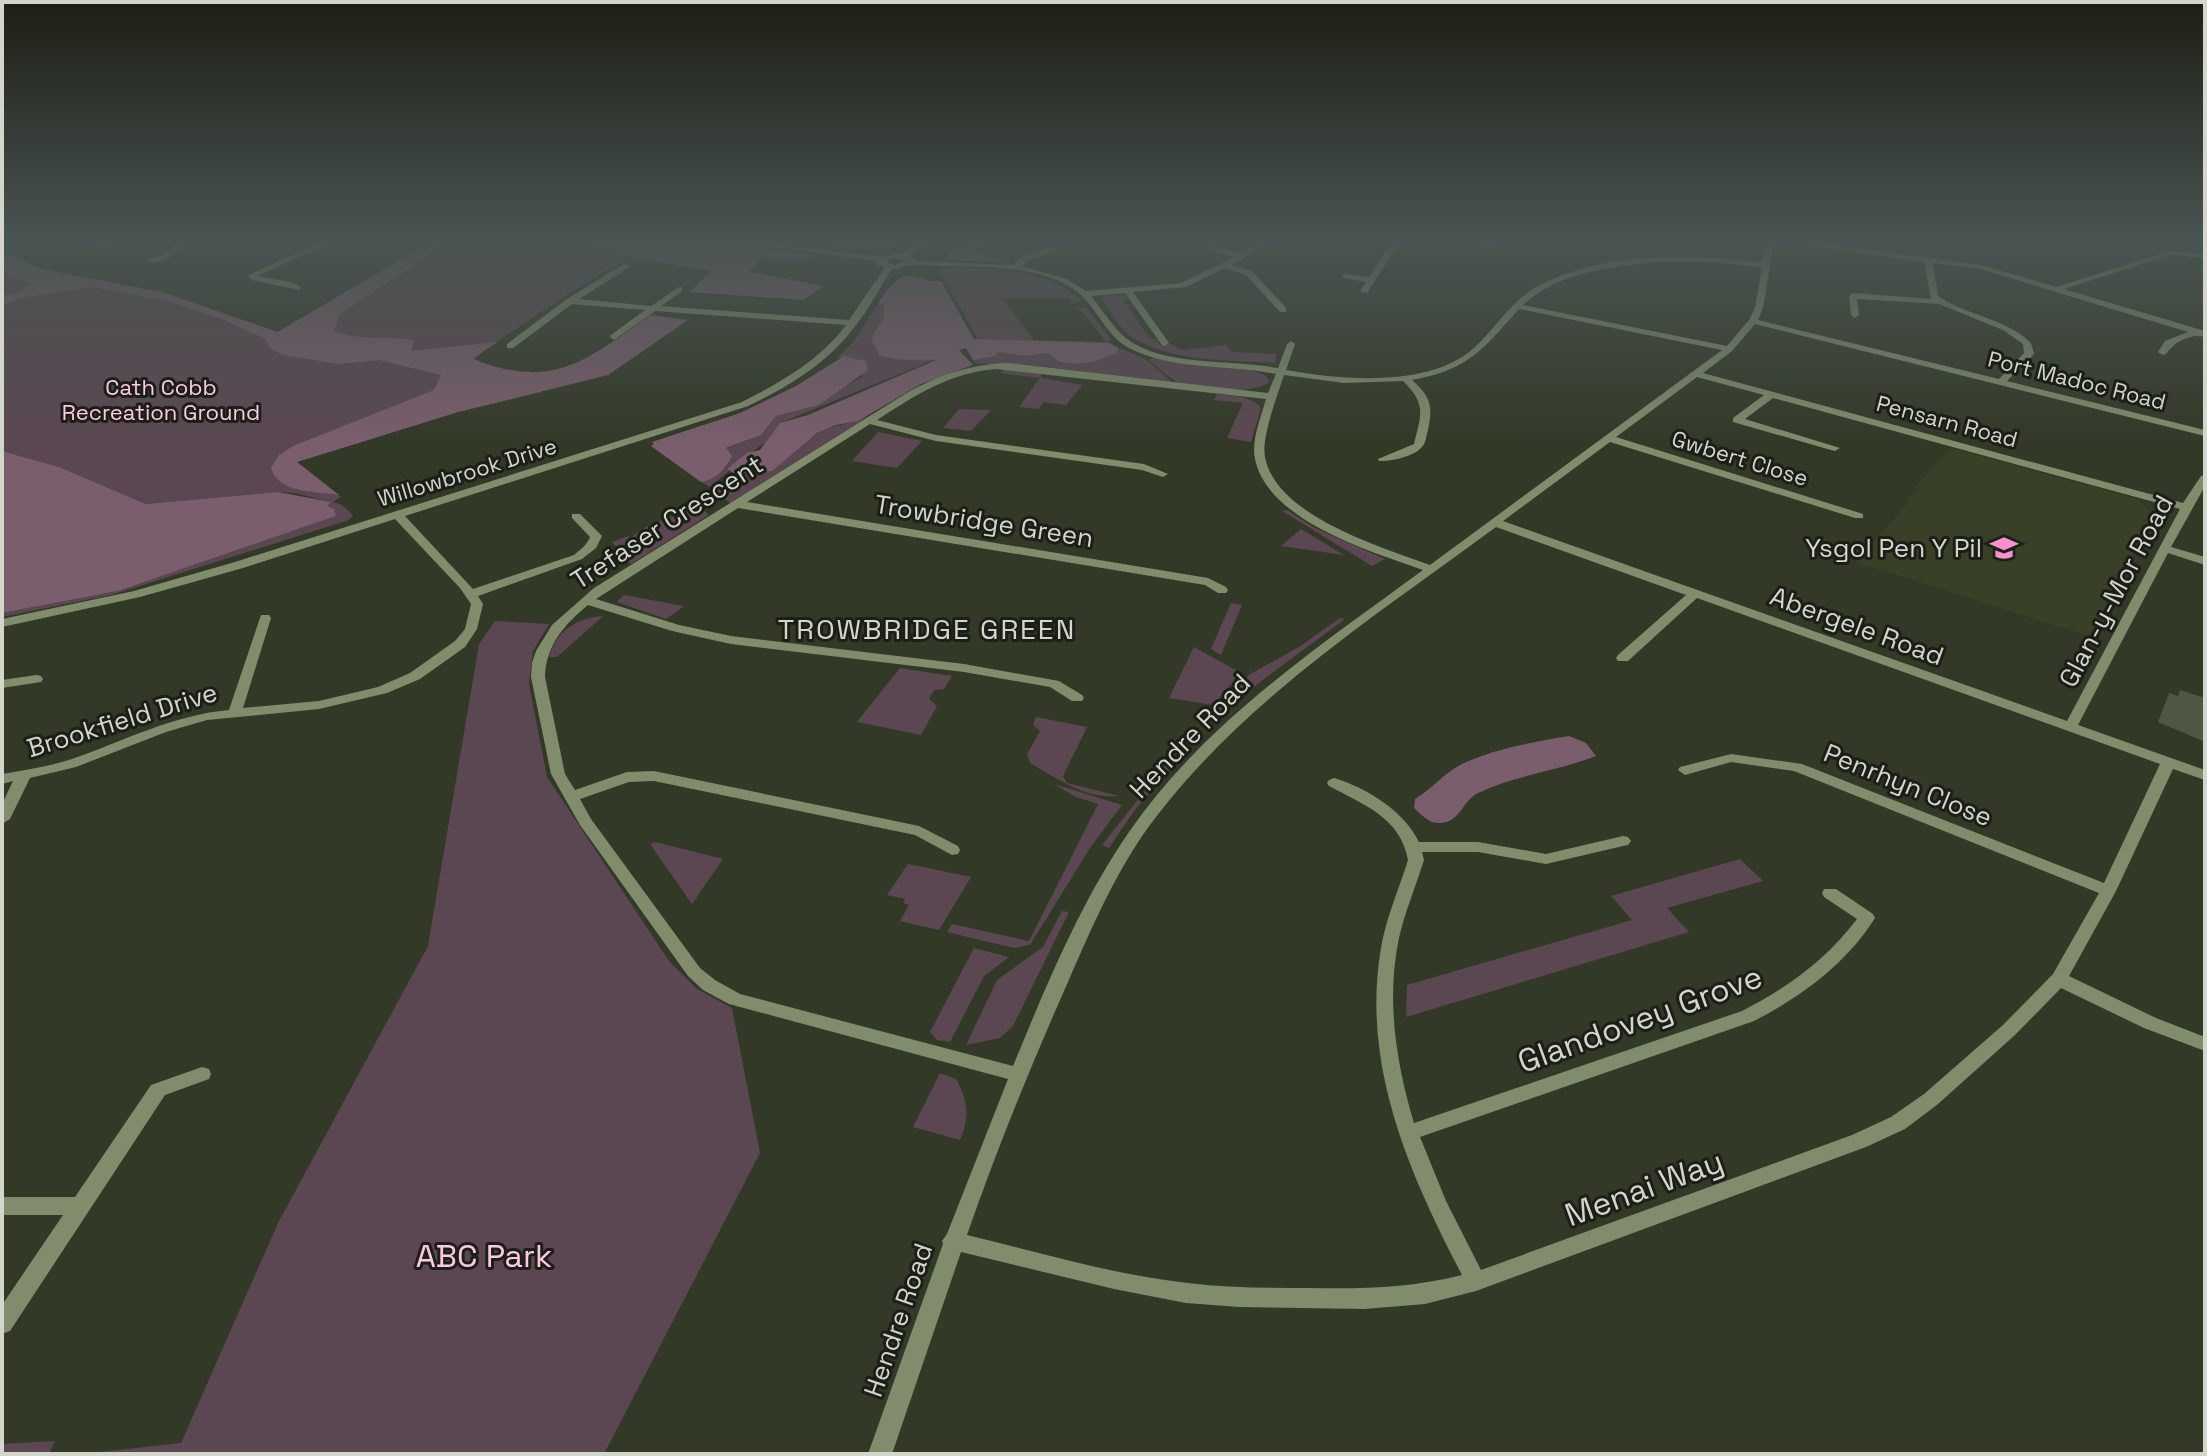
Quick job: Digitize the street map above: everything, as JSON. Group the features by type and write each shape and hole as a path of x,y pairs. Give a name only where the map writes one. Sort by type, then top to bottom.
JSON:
{"street":[{"path":"510,346 561,308"},
{"path":"642,308 854,323"},
{"name":"Willowbrook Drive","path":"2,623 136,594 398,515 745,404 810,369 832,350 862,308"},
{"path":"1095,308 1115,335 1134,347 1175,358 1257,367 1281,375 1363,380 1438,371 1464,360 1475,353 1515,308"},
{"path":"1140,308 1165,343"},
{"path":"1527,308 1729,349"},
{"name":"Hendre Road","path":"880,1454 952,1241 1017,1074 1103,884 1149,815 1218,738 1265,693 1697,374 1729,349 1753,321 1759,308"},
{"path":"1854,308 1855,315"},
{"path":"1955,308 2009,330 2027,343 2029,354 2001,382"},
{"path":"2124,308 2201,332"},
{"path":"614,337 653,309"},
{"name":"Port Madoc Road","path":"1753,321 2205,433"},
{"path":"2163,352 2168,343 2201,332"},
{"path":"1291,344 1259,444 1264,472 1278,492 1310,517 1431,569"},
{"name":"Trefaser Crescent","path":"1017,1074 735,999 709,985 694,972 558,774 537,665 552,633 586,600 933,381 964,369 1024,367 1274,397"},
{"name":"Pensarn Road","path":"1697,374 2186,507"},
{"path":"1383,459 1419,445 1427,412 1421,393 1404,377"},
{"path":"1771,394 1737,420 1835,448"},
{"path":"868,421 936,438 1144,467 1163,474"},
{"name":"Gwbert Close","path":"1608,438 1859,516"},
{"name":"Glan-y-Mor Road","path":"2070,728 2186,507 2205,478"},
{"name":"Trowbridge Green","path":"737,504 1208,582 1222,590"},
{"path":"398,515 472,594 578,557 594,543 596,536 576,516"},
{"name":"Abergele Road","path":"1494,522 2205,775"},
{"path":"2166,549 2205,561"},
{"name":"Brookfield Drive","path":"2,779 105,753 180,722 235,711 345,701 415,676 442,659 471,629 477,604 472,594"},
{"path":"1623,658 1694,594"},
{"path":"586,600 663,625 731,640 964,668 1054,684 1077,698"},
{"path":"235,711 265,618"},
{"path":"2,684 36,679"},
{"name":"Penrhyn Close","path":"1685,770 1731,758 1797,767 2108,891"},
{"name":"Menai Way","path":"952,1241 1186,1293 1364,1299 1425,1294 1476,1281 1859,1141 1898,1123 1931,1099 2009,1030 2059,979 2108,891 2168,763"},
{"path":"2,819 23,776"},
{"path":"571,797 627,777 654,776 919,831 952,850"},
{"path":"1334,783 1401,823 1416,847 1416,860 1389,949 1383,1025 1408,1133 1450,1231 1476,1281"},
{"path":"1416,847 1478,847 1546,859 1623,841"},
{"name":"Glandovey Grove","path":"1408,1133 1748,1016 1785,998 1809,981 1854,937 1867,918 1830,893"},
{"path":"2059,979 2150,1023 2205,1044"},
{"path":"2,1324 158,1090 202,1074"},
{"path":"2,1206 79,1206"}],"shaded area":[{"path":"188,308 208,308 278,332 319,308 350,308 339,315 334,331 364,337 414,340 411,351 497,342 473,359 526,372 548,371 588,357 650,315 688,320 608,375 458,412 297,462 339,495 290,487 275,476 271,468 279,455 293,446 434,390 441,375 379,360 339,364 283,355 271,349 264,338"},
{"path":"884,308 956,308 974,339 1109,343 1119,348 1117,353 1097,361 1077,364 1060,362 1048,353 1024,356 999,352 995,356 973,360 966,348 959,350 973,365 921,384 858,421 817,433 772,471 735,474 727,469 747,453 760,450 780,423 808,415 936,360 879,355 871,339 884,317"},
{"path":"844,356 866,361 868,370 819,405 776,416 761,435 726,448 732,456 724,469 711,479 701,482 651,446 654,444 652,442 740,413 796,386"},
{"name":"Ysgol Pen Y Pil","path":"1951,448 2137,499 2156,516 2089,636 1856,562 1909,502 1906,501 1917,490 1913,488"},
{"path":"2,451 59,467 146,504 278,492 331,502 327,506 334,509 336,516 118,591 2,613"},
{"path":"1569,736 1586,743 1596,756 1478,793 1447,822 1433,822 1414,808 1415,799 1472,759 1499,750"}],"green space":[{"name":"Cath Cobb Recreation Ground","path":"2,308 208,308 277,332 318,308 548,308 473,358 542,392 458,412 297,462 341,497 333,502 353,515 349,520 111,595 2,617 2,613 118,591 336,516 326,506 330,502 295,493 146,504 59,467 2,451"},
{"path":"875,308 884,308 884,317 876,333 890,359 936,359 780,423 766,442 727,469 729,471 710,487 701,482 718,474 727,465 725,449 761,435 776,416 819,405 839,389 862,377 857,358 837,358 855,340"},
{"path":"960,308 1010,308 1034,340 1106,342 1082,311 1074,308 1087,308 1111,339 1109,343 978,340"},
{"path":"1108,308 1129,308 1150,339 1156,339 1160,345 1171,344 1182,350 1226,345 1232,352 1277,354 1275,363 1183,356 1148,346 1133,338"},
{"path":"1119,348 1144,358 1172,382 1023,364 977,364 973,360 995,356 999,352 1024,356 1048,353 1060,362 1077,364 1097,361 1117,353"},
{"path":"1149,360 1250,370 1265,375 1269,382 1238,390 1194,387 1172,379"},
{"path":"1004,368 1082,385 1066,405 1044,402 1038,409 1019,407 1040,378 1001,373"},
{"path":"1217,394 1247,398 1261,408 1251,442 1227,438 1243,403 1214,400"},
{"path":"959,409 991,410 971,431 943,428"},
{"path":"878,411 730,503 712,490 733,473 749,475 772,469 820,432"},
{"path":"878,432 922,441 897,468 852,461"},
{"path":"700,507 709,515 631,564 612,542 630,538 649,525"},
{"path":"1287,510 1315,528 1385,559 1372,566 1282,511"},
{"path":"1301,529 1344,555 1281,546"},
{"path":"624,595 684,606 666,619 617,602"},
{"path":"1231,603 1242,605 1221,655 1211,649"},
{"path":"603,616 557,657 549,657 557,640 569,627 585,619"},
{"path":"1340,618 1345,619 1260,682 1220,717 1215,714 1250,674 1299,647"},
{"name":"ABC Park","path":"495,621 549,624 533,651 529,684 547,777 669,961 697,989 732,1008 760,1153 604,1454 80,1454 181,1443 278,1223 428,946 479,644"},
{"path":"1194,647 1241,673 1213,705 1169,698"},
{"path":"900,668 952,676 944,689 934,690 929,699 937,706 921,735 857,722"},
{"path":"1036,717 1087,727 1063,776 1067,783 1119,796 1095,795 1084,791 1061,781 1030,763 1027,754 1040,731 1033,725"},
{"path":"1167,763 1172,766 1134,811 1109,848 1102,845"},
{"path":"1054,784 1122,805 1090,848 1030,945 1014,948 947,932 952,924 1029,941 1098,804 1076,797"},
{"path":"655,842 723,859 692,904 650,844"},
{"path":"1740,859 1763,881 1667,908 1689,932 1406,1017 1407,985 1632,920 1611,896"},
{"path":"908,864 971,877 939,930 900,921 909,905 903,903 905,899 887,895"},
{"path":"1062,911 1069,912 1013,1026 1000,1038 966,1045 997,980 1043,947"},
{"path":"974,948 1009,957 984,976 950,1042 937,1040 930,1032"},
{"path":"940,1073 956,1079 963,1095 966,1116 960,1140 913,1127"},
{"path":"55,1441 49,1454 2,1454 2,1444"}],"building":[{"path":"2180,690 2205,698 2205,742 2158,722 2169,693 2178,696"}],"place":[{"name":"Ysgol Pen Y Pil","path":"2004,548"}],"district":[{"name":"TROWBRIDGE GREEN","path":"927,629"}]}
